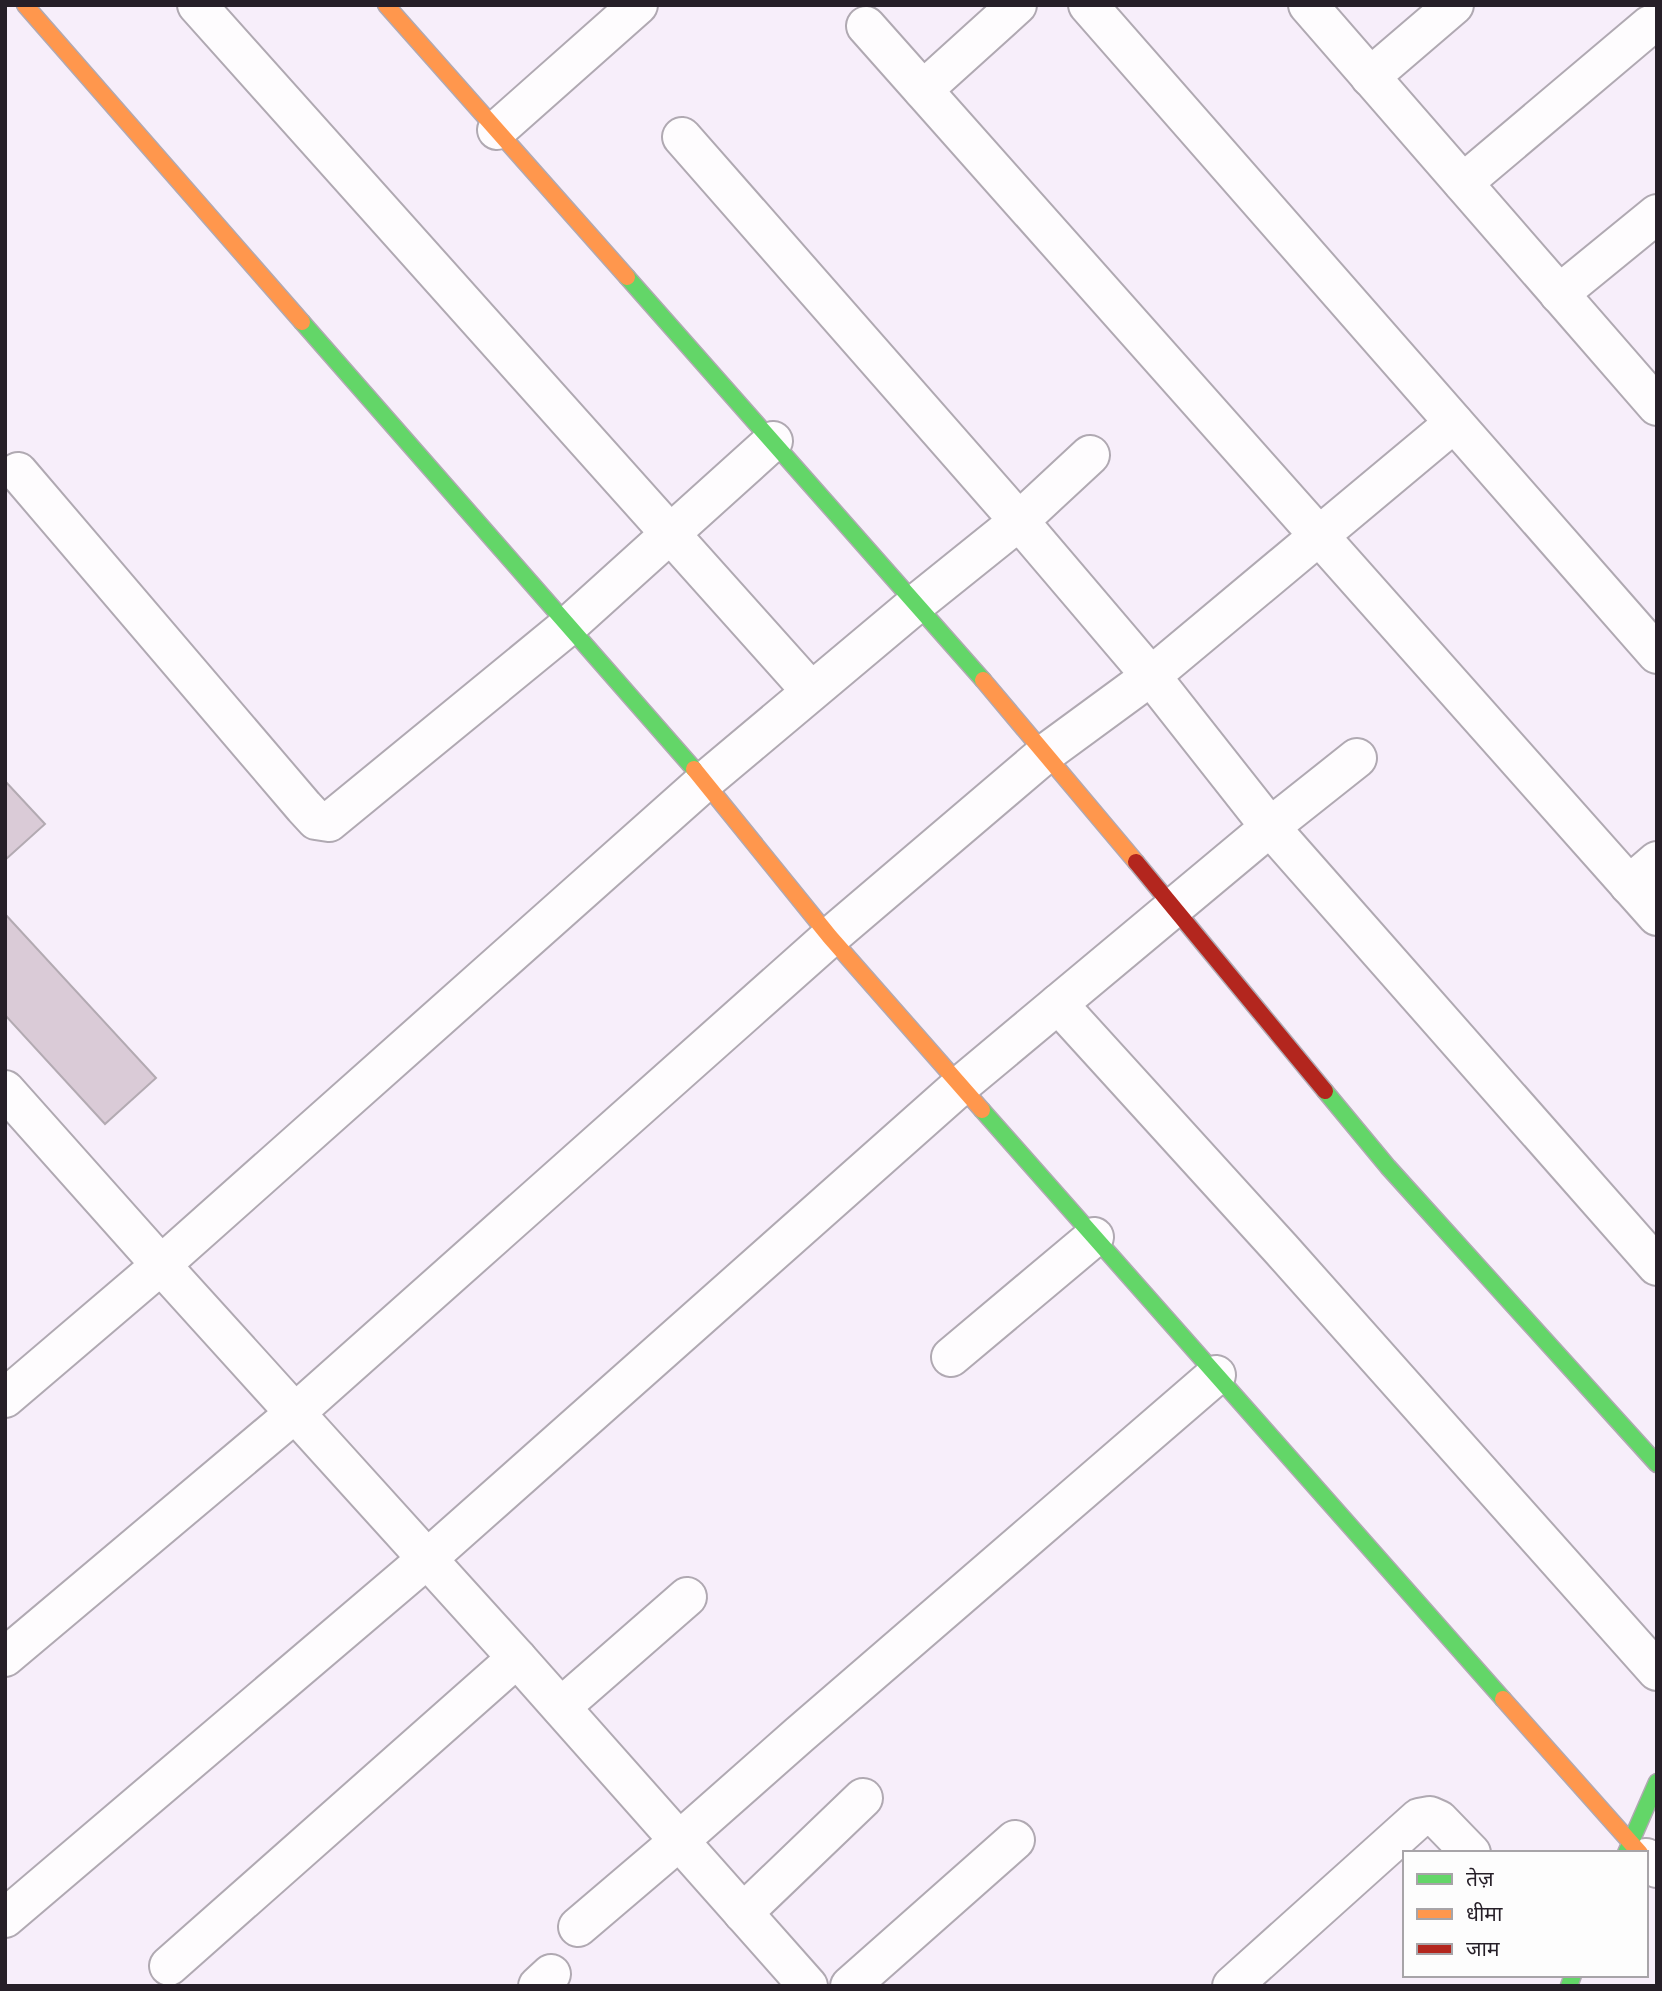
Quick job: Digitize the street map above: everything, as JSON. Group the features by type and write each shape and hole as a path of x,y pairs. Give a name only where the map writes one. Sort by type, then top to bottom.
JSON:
{"street":[{"path":"26,5 705,781 830,937 1636,1851"},
{"path":"197,5 811,691"},
{"path":"497,130 638,5"},
{"path":"923,90 1017,5"},
{"path":"1088,5 1657,654"},
{"path":"1308,5 1657,406"},
{"path":"1370,77 1454,5"},
{"path":"392,8 1046,753 1388,1167 1657,1464"},
{"path":"1463,183 1650,25"},
{"path":"866,26 1319,536 1643,873 1657,916"},
{"path":"682,137 1019,521 1151,676 1270,827 1657,1266"},
{"path":"1559,294 1657,214"},
{"path":"5,1657 295,1413 830,937 1046,753 1151,676 1454,423"},
{"path":"18,472 316,820 329,822 568,626 773,441"},
{"path":"5,1398 161,1265 705,781 916,603 1019,521 1090,456"},
{"path":"5,1918 426,1559 961,1085 1270,827 1357,758"},
{"path":"1058,1004 1281,1249 1657,1671"},
{"path":"5,1090 561,1707 808,1986"},
{"path":"951,1357 1094,1237"},
{"path":"578,1927 1216,1375"},
{"path":"561,1707 687,1597"},
{"path":"169,1966 517,1658"},
{"path":"1641,1851 1657,1782"},
{"path":"743,1913 863,1798"},
{"path":"1232,1986 1419,1818 1430,1816 1439,1820 1469,1851"},
{"path":"850,1986 1015,1840"}],"building":[{"path":"5,781 45,824 5,860"},
{"path":"5,914 156,1078 105,1124 5,1015"}],"traffic: fast":[{"path":"627,277 983,680"},
{"path":"302,322 694,769"},
{"path":"1325,1091 1388,1167 1657,1464"},
{"path":"982,1110 1503,1699"},
{"path":"1627,1851 1657,1782"},
{"path":"1569,1986 1572,1977"}],"traffic: slow":[{"path":"25,5 302,322"},
{"path":"386,5 627,277"},
{"path":"983,680 1136,862"},
{"path":"694,769 830,937 982,1110"},
{"path":"1503,1699 1638,1851"}],"traffic: jam":[{"path":"1136,862 1325,1091"}]}
